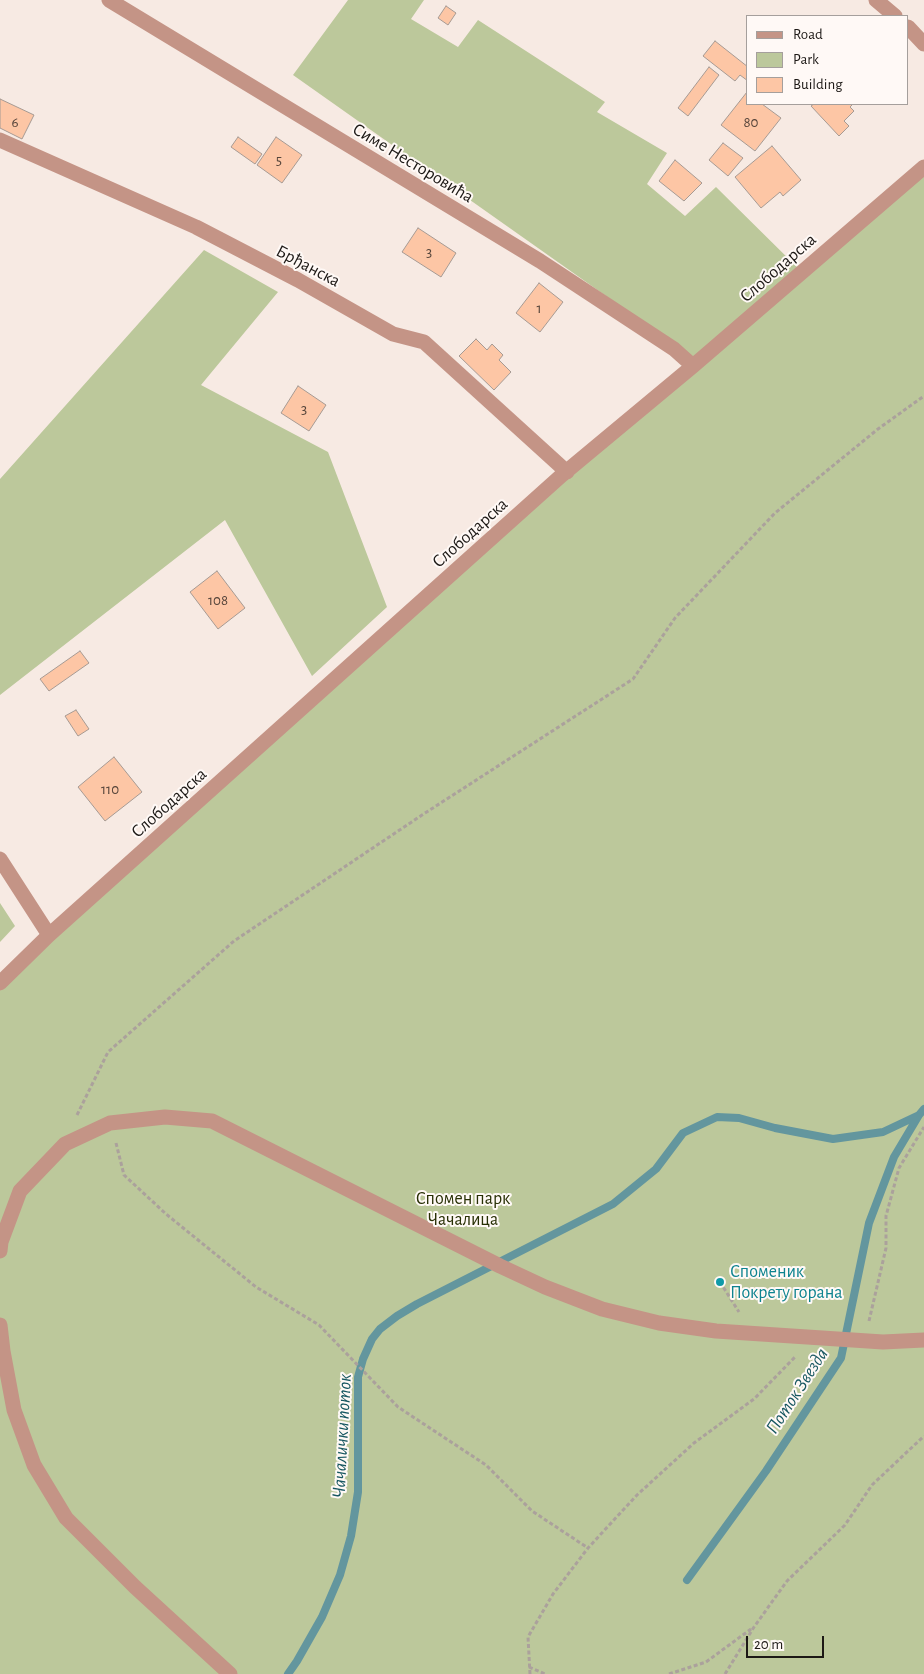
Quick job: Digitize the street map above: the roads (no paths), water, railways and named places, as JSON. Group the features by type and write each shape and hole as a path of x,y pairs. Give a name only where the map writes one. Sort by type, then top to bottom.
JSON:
{"street":[{"name":"Симе Несторовића","path":"109,0 540,261 674,349 693,366"},
{"path":"876,0 894,15"},
{"path":"909,28 924,44"},
{"name":"Брђанска","path":"0,140 196,227 298,280 393,334 424,342 567,472"},
{"name":"Слободарска","path":"0,983 49,934 567,472 924,167"},
{"path":"0,859 49,934"},
{"path":"0,1251 1,1242 20,1190 65,1144 110,1124 165,1118 212,1121 495,1264 545,1287 602,1309 659,1323 716,1331 883,1342 924,1340"},
{"path":"0,1325 14,1410 34,1464 66,1518 135,1587 230,1674"}],"waterway":[{"name":"Чачалички поток","path":"288,1674 322,1617 340,1575 351,1536 358,1492 358,1377 363,1359 372,1339 380,1329 417,1304 613,1204 656,1169 683,1133 717,1117 739,1118 775,1128 833,1139 883,1132 919,1115 924,1109"},
{"name":"Поток Звезда","path":"687,1580 766,1471 841,1358 869,1223 894,1157 919,1115"}],"place":[{"name":"Споменик Покрету горана","path":"720,1282"}],"park label":[{"name":"Спомен парк Чачалица","path":"463,1209"}]}
